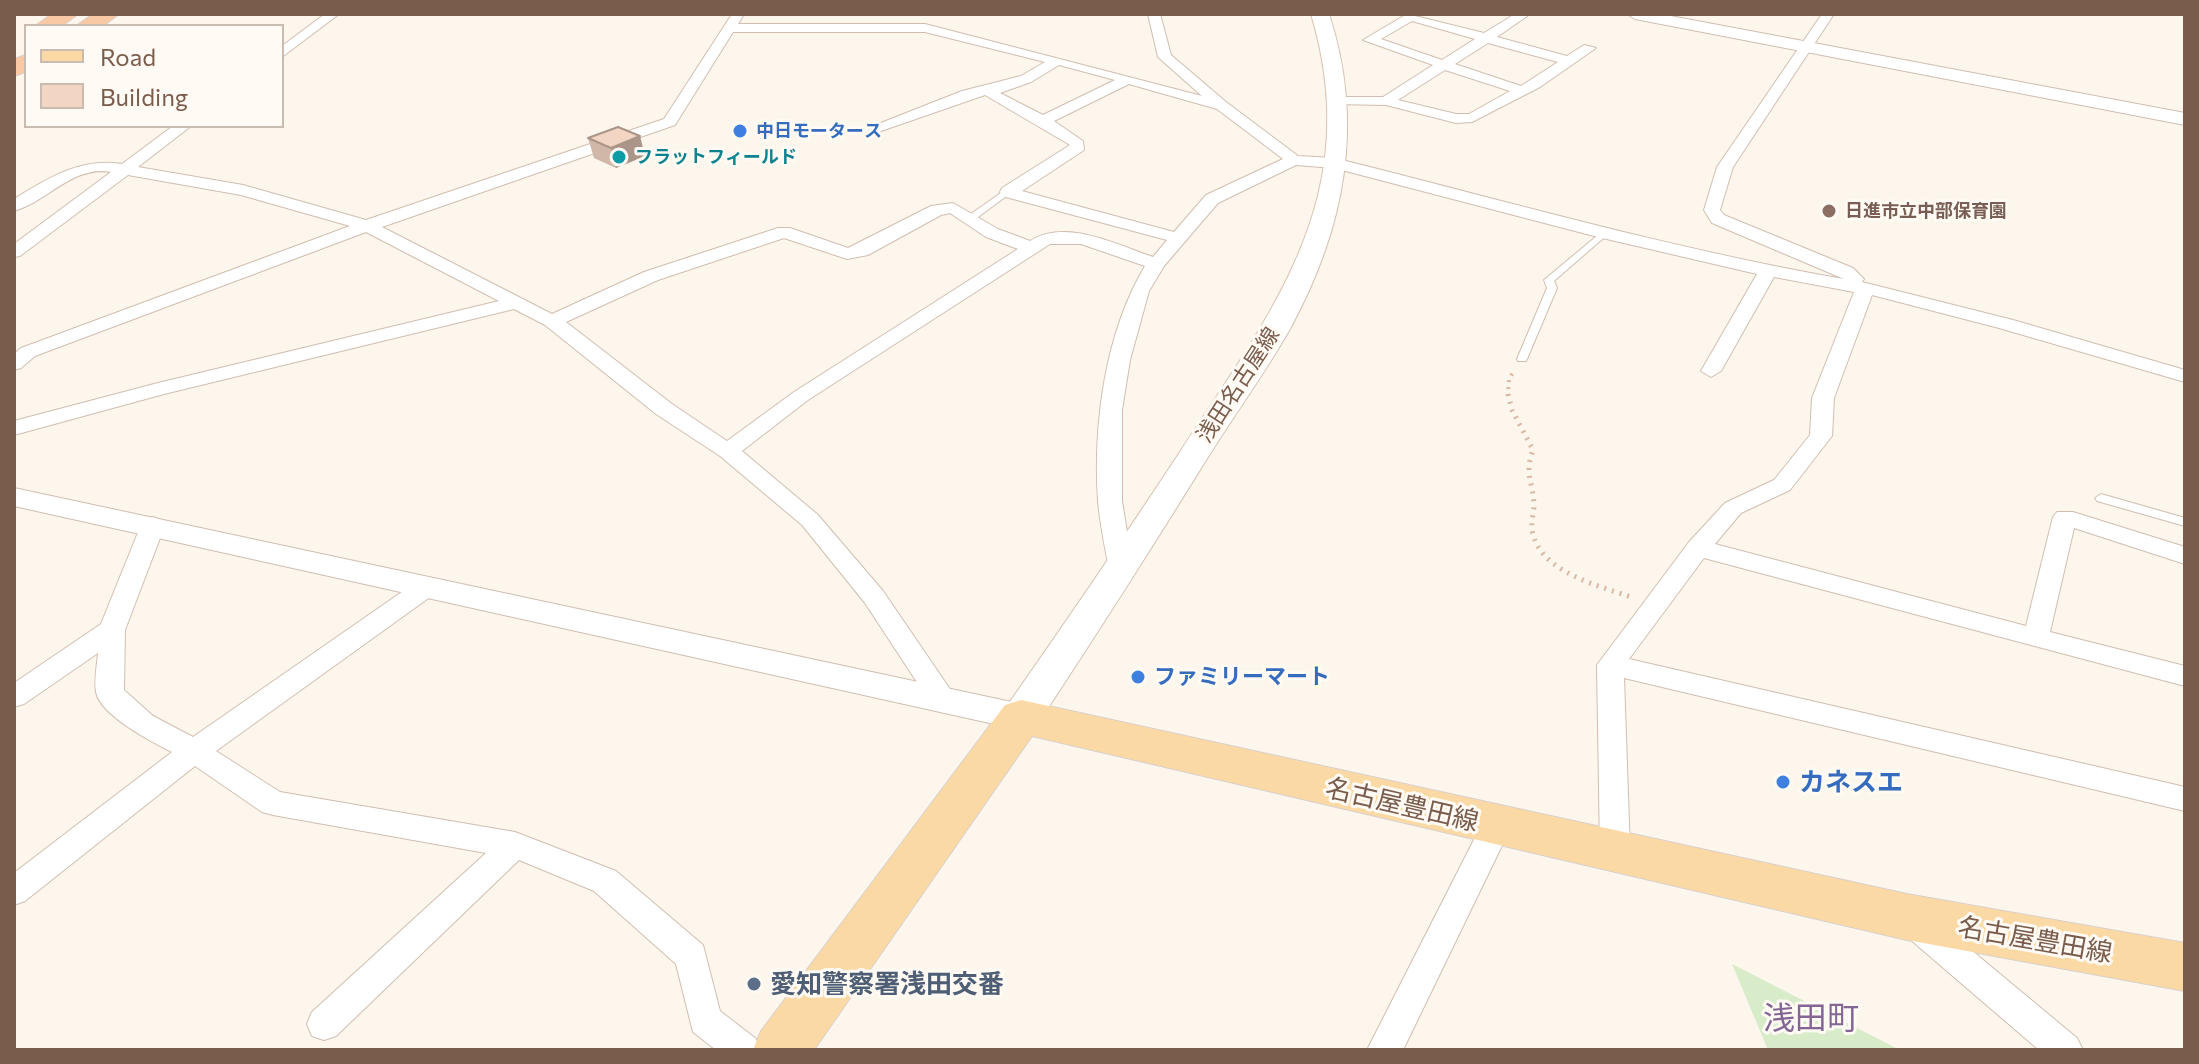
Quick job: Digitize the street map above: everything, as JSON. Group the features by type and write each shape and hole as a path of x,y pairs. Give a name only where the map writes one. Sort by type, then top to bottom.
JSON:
{"highway":[{"path":"50,24 67,14"},
{"path":"90,24 108,14"}],"main road":[{"name":"浅田名古屋線","path":"1021,717 1277,327 1319,231 1340,132 1331,40 1320,14"},
{"name":"名古屋豊田線","path":"1021,717 1496,827 1907,917 2185,967"},
{"path":"781,1050 1021,717"}],"street":[{"path":"284,51 333,14"},
{"path":"1154,14 1165,57 1221,105 1294,160"},
{"path":"1386,101 1524,14"},
{"path":"1635,14 2185,119"},
{"path":"1828,14 1725,167 1712,210 1718,219 1847,272 1865,288"},
{"path":"1523,91 1440,66 1370,40 1410,17 1569,61"},
{"path":"14,364 28,352 367,226 670,122 734,21 925,28 1221,105"},
{"path":"1339,101 1386,101 1456,119 1472,118 1523,91 1589,48"},
{"path":"876,128 967,94 1026,79 1055,62"},
{"path":"1043,121 1127,80"},
{"path":"995,89 991,94 1043,121 1078,144 1076,150 1008,192"},
{"path":"14,252 180,128"},
{"path":"1121,569 1110,501 1111,410 1120,360 1140,291 1156,264 1212,199 1294,160 1334,163 1604,233 1768,271 1865,288 2006,324 2185,376"},
{"path":"14,206 57,179 100,165 243,190 367,226 552,321 664,409 728,451 810,520 874,597 942,698"},
{"path":"1008,192 1178,238"},
{"path":"552,321 651,276 784,232 847,254 862,251 937,210 953,208 992,233 1032,248"},
{"path":"728,451 801,396 1046,239 1083,239 1156,264"},
{"path":"1711,371 1768,271"},
{"path":"1615,851 1610,665 1698,548 1733,508 1782,485 1821,436 1823,398 1865,288"},
{"path":"14,428 158,389 515,303"},
{"path":"14,497 1021,717"},
{"path":"2036,638 2065,517 2185,556"},
{"path":"153,525 112,630 110,694 143,724 194,751 273,803 515,845 605,881 691,956 705,1020 743,1050"},
{"path":"1698,548 2185,676"},
{"path":"14,891 194,751 428,586"},
{"path":"14,697 112,630"},
{"path":"1610,665 2185,799"},
{"path":"1385,1050 1496,827"},
{"path":"324,1024 515,845"},
{"path":"1907,917 2065,1050"}],"lane":[{"path":"971,218 1008,192"},
{"path":"1522,359 1552,288 1549,280 1604,233"},
{"path":"2101,498 2185,522"}],"path":[{"path":"1522,359 1506,381 1507,397 1533,450 1525,469 1534,505 1531,531 1542,552 1566,573 1655,606"}],"green space":[{"path":"1732,964 1900,1050 1768,1050"}],"building":[{"path":"618,127 640,136 611,148 588,138"}],"place":[{"name":"中日モータース","path":"740,131"},
{"name":"フラットフィールド","path":"619,157"},
{"name":"日進市立中部保育園","path":"1829,211"},
{"name":"ファミリーマート","path":"1138,677"},
{"name":"カネスエ","path":"1783,782"},
{"name":"愛知警察署浅田交番","path":"754,984"}],"district":[{"name":"浅田町","path":"1811,1018"}]}
